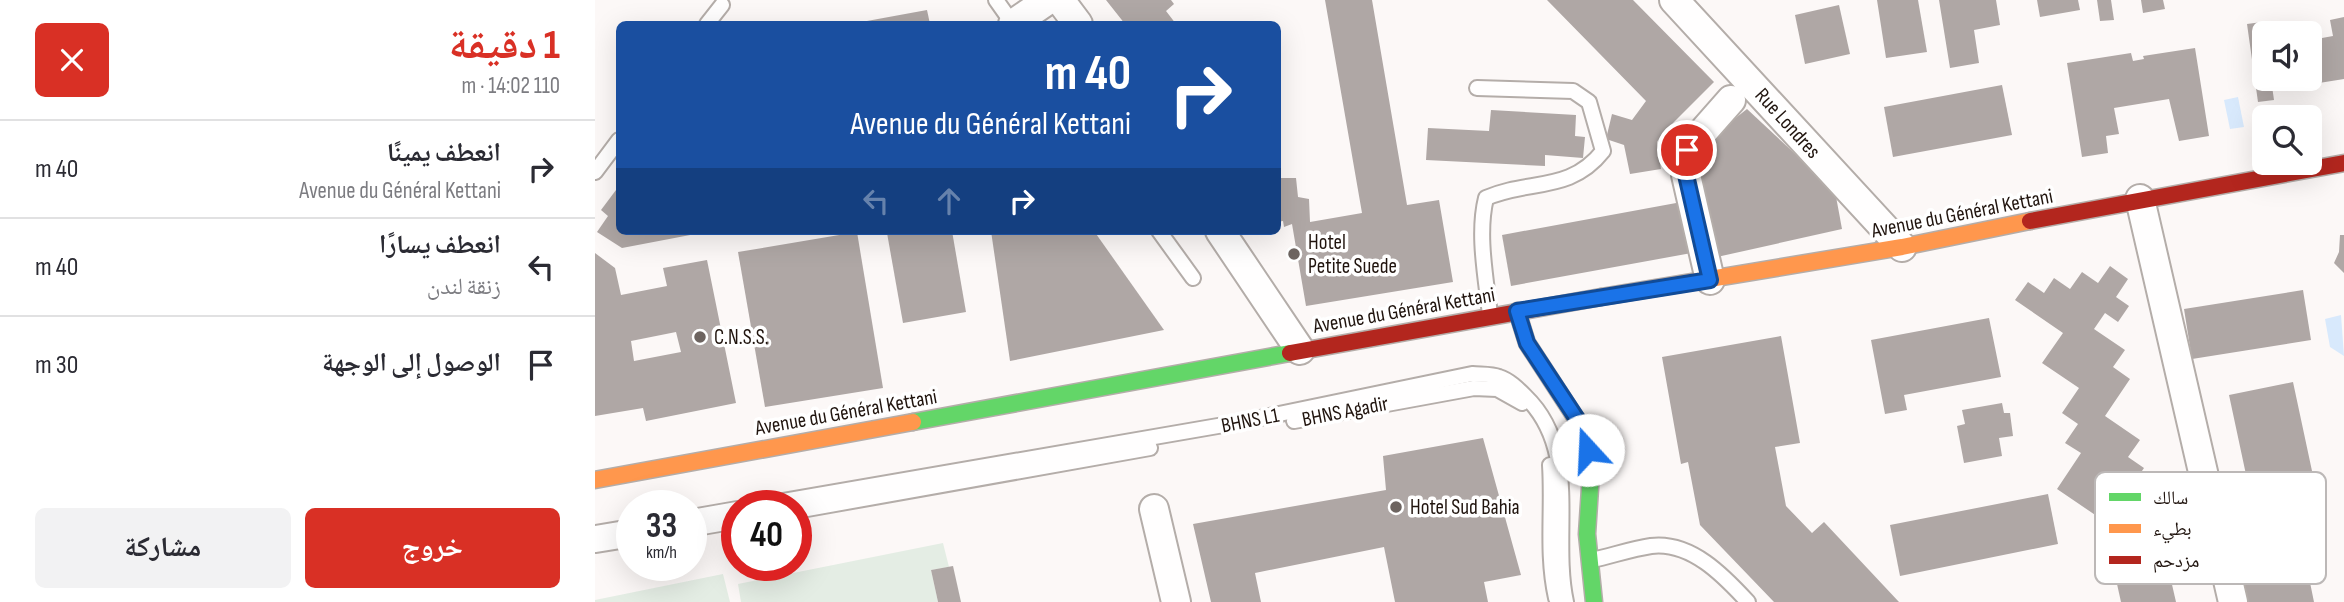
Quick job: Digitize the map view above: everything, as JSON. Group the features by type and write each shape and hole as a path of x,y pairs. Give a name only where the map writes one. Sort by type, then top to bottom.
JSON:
{"street":[{"path":"1017,21 1048,0"},
{"path":"1060,0 1076,21"},
{"name":"Rue Londres","path":"1674,0 1902,247"},
{"path":"1710,280 1686,175 1687,150 1731,100"},
{"name":"Avenue du Général Kettani","path":"595,480 1517,311 1902,247 2140,199 2344,163"},
{"path":"2140,199 2203,472"},
{"path":"1223,235 1300,350"},
{"path":"1517,311 1527,343 1581,425 1591,473 1587,534 1594,602"},
{"path":"1154,509 1176,602"},
{"path":"2229,584 2233,602"}],"lane":[{"path":"996,0 1011,21"},
{"path":"709,21 722,5"},
{"path":"1477,88 1573,91 1589,102 1603,151 1583,172 1556,183 1486,198 1483,210 1485,272 1490,316"},
{"path":"595,172 616,143"},
{"path":"1162,235 1193,278"},
{"name":"BHNS L1","path":"812,496 1241,422 1472,374 1500,377 1532,402 1554,437 1562,487 1559,528 1566,602"},
{"name":"BHNS Agadir","path":"812,508 1483,387 1511,395 1522,403 1545,439 1551,463 1552,506 1548,546 1556,602"},
{"path":"595,533 616,530"},
{"path":"595,545 616,542"},
{"path":"1589,560 1653,546 1675,548 1707,563 1748,602"}],"shaded area":[{"path":"943,543 949,567 931,570 938,602 741,602 738,584 753,581 812,581 812,569"},
{"path":"721,574 730,602 595,602 689,581 707,581 707,577"}],"water":[{"path":"2238,97 2244,127 2230,129 2224,100"},
{"path":"2341,315 2344,356 2330,347 2325,319"}],"building":[{"path":"1106,0 1171,0 1174,4 1166,11 1174,21 1123,21"},
{"path":"1325,0 1372,0 1407,205 1439,200 1453,282 1306,306 1292,224 1284,227 1281,221 1281,178 1296,178 1298,197 1309,199 1310,222 1362,213"},
{"path":"1547,0 1633,0 1714,82 1657,142 1661,169 1630,174 1624,145 1606,139 1612,114 1632,120 1646,101"},
{"path":"1877,0 1918,0 1927,52 1886,58"},
{"path":"1939,0 1996,0 2000,25 1974,30 1979,63 1950,68"},
{"path":"2037,0 2078,0 2080,10 2040,17"},
{"path":"2097,0 2111,0 2114,20 2100,21"},
{"path":"2141,0 2163,0 2165,9 2143,13"},
{"path":"1839,5 1850,54 1805,64 1795,15"},
{"path":"927,10 929,21 867,21"},
{"path":"2344,17 2344,79 2322,83 2322,38 2333,36 2330,20"},
{"path":"2252,23 2252,59 2247,24"},
{"path":"2195,48 2209,136 2179,141 2169,99 2114,108 2119,134 2106,136 2108,153 2082,157 2067,63 2131,53 2133,61 2144,59 2143,56"},
{"path":"2002,85 2012,135 1893,157 1884,107"},
{"path":"2256,91 2273,91 2274,100 2258,102"},
{"path":"1747,109 1835,191 1842,229 1717,257 1695,150"},
{"path":"1491,110 1576,115 1575,136 1585,137 1583,158 1545,155 1545,166 1426,160 1428,128 1489,131"},
{"path":"616,190 616,235 690,235 622,248 597,232 608,216 601,210"},
{"path":"1687,201 1697,252 1511,286 1502,235"},
{"path":"839,235 858,235 883,388 765,407 738,252"},
{"path":"887,235 953,235 966,312 903,323"},
{"path":"992,235 1097,235 1164,330 1010,361"},
{"path":"2340,235 2344,235 2344,273 2334,263 2339,252"},
{"name":"C.N.S.S.","path":"595,253 615,268 621,295 667,286 663,268 707,260 736,403 646,421 643,408 595,416","holes":["676,332 681,352 634,361 631,341"]},
{"path":"2110,266 2128,279 2116,297 2129,306 2118,322 2105,313 2094,329 2125,350 2113,367 2130,379 2105,416 2140,440 2128,457 2144,468 2141,472 2095,472 2095,515 2057,489 2081,453 2065,443 2078,424 2062,413 2079,388 2042,363 2063,333 2015,300 2028,282 2044,293 2054,278 2070,289 2082,272 2098,283"},
{"path":"2303,290 2311,340 2192,359 2184,309"},
{"path":"1989,318 2001,377 1904,395 1907,410 1885,414 1871,340"},
{"path":"1781,336 1800,443 1775,447 1786,506 1812,533 1824,522 1899,602 1774,602 1700,525 1688,462 1681,464 1662,357"},
{"path":"2293,382 2312,472 2245,472 2229,395"},
{"path":"2002,403 2004,413 2010,413 2013,436 1999,438 2002,456 1964,463 1957,426 1965,424 1962,410"},
{"name":"Hotel Sud Bahia","path":"1483,438 1521,575 1484,582 1488,602 1395,602 1384,547 1255,573 1261,602 1211,602 1193,524 1386,490 1383,456"},
{"path":"2048,494 2058,544 1900,576 1890,525"},
{"path":"953,566 961,602 938,602 931,570"},
{"path":"2117,584 2172,584 2176,602 2121,602"},
{"path":"2241,584 2310,584 2314,602 2245,602"}],"traffic: fast":[{"path":"1517,311 1527,343 1581,426 1588,450 1591,473 1587,534 1594,602"},
{"path":"913,422 1290,353"}],"traffic: slow":[{"path":"1601,297 1902,247 2030,221"},
{"path":"595,480 913,422"}],"traffic: jam":[{"path":"2030,221 2344,163"},
{"path":"1290,353 1601,297"}],"place":[{"name":"Hotel Petite Suede","path":"1294,254"},
{"name":"C.N.S.S.","path":"700,337"},
{"name":"Hotel Sud Bahia","path":"1396,507"}],"route":[{"path":"1588,450 1581,425 1527,343 1517,311 1710,280 1686,175 1687,150"}]}
